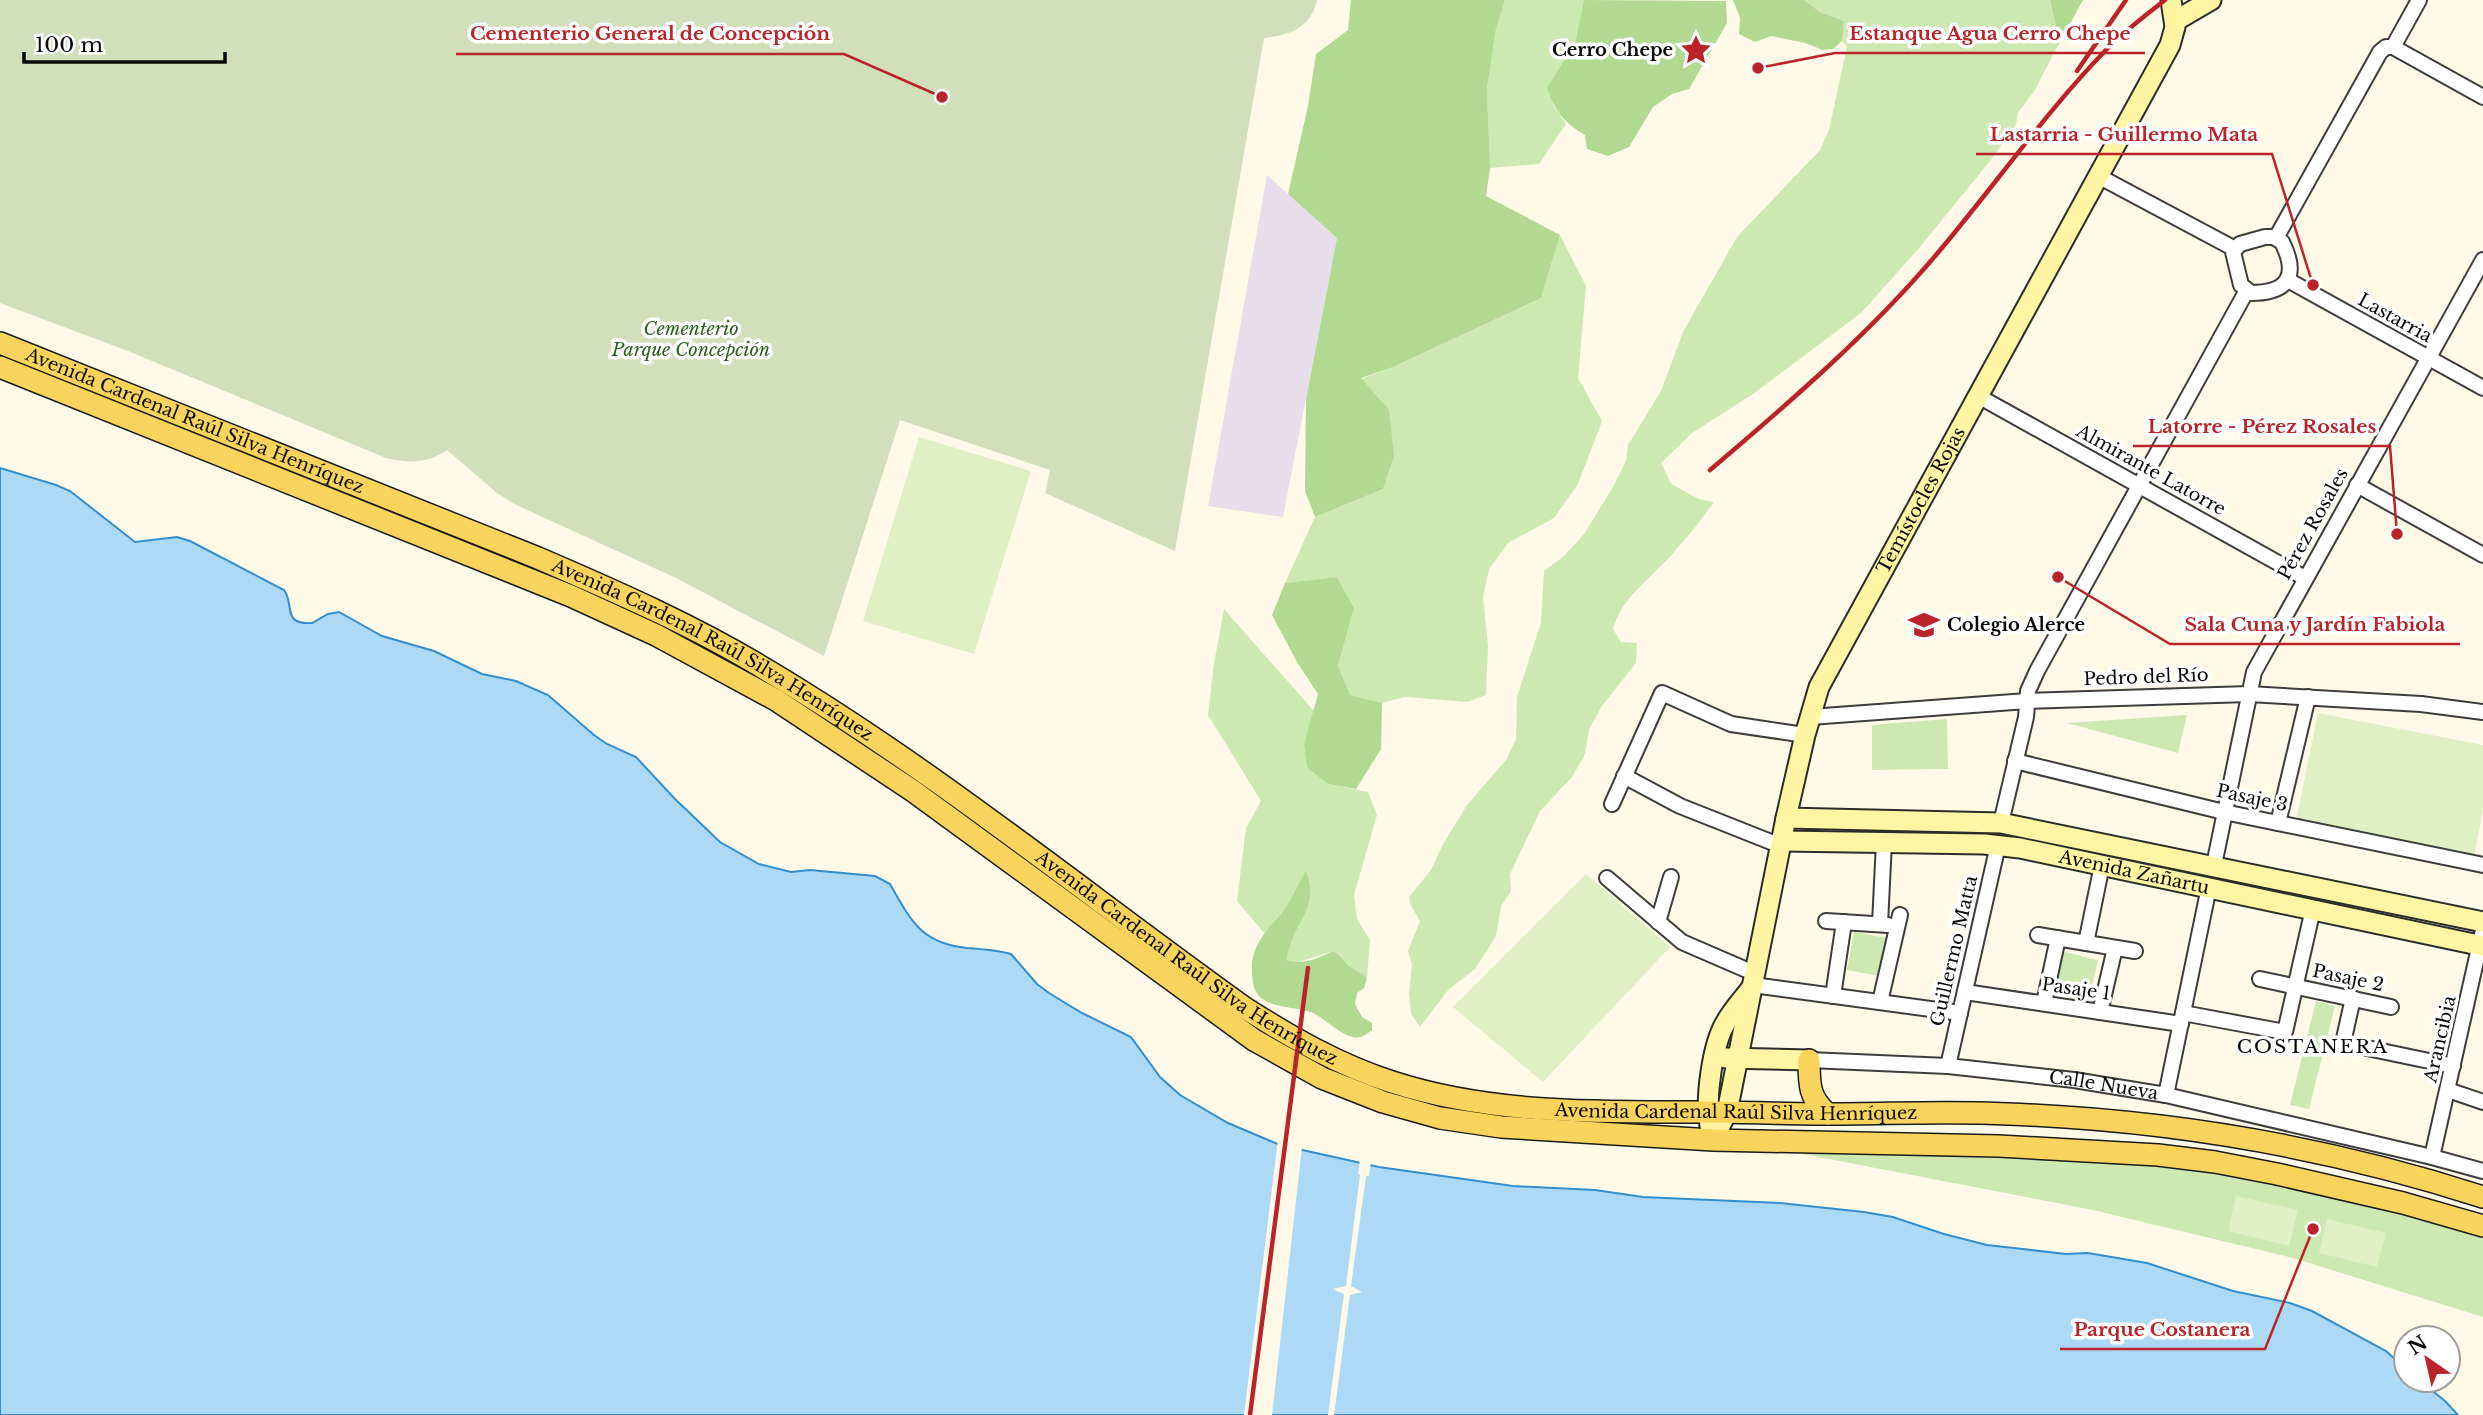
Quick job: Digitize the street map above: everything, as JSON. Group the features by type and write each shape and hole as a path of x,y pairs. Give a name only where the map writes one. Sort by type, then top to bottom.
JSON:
{"main road":[{"name":"Avenida Cardenal Raúl Silva Henríquez","path":"0,343 549,563 632,600 731,650 812,697 888,747 1245,1008 1304,1044 1348,1066 1424,1091 1515,1107 1828,1114 2004,1113 2169,1126 2373,1164 2483,1197"},
{"name":"Avenida Cardenal Raúl Silva Henríquez","path":"0,367 571,596 656,635 732,675 813,724 913,791 1234,1027 1322,1078 1406,1109 1471,1123 1713,1140 1999,1146 2158,1155 2215,1162 2289,1176 2403,1203 2483,1226"},
{"path":"1809,1060 1810,1093 1817,1105 1828,1114"}],"street":[{"path":"2171,0 2175,21 2211,0"},
{"path":"2393,47 2419,0"},
{"name":"Temístocles Rojas","path":"1717,1112 1738,1058 1786,818 1807,726 1824,676 2100,177 2170,45 2175,33 2175,21"},
{"path":"2276,238 2380,52 2386,47 2393,47 2483,96"},
{"path":"2100,177 2235,249"},
{"path":"2265,237 2276,238 2284,246 2291,270 2288,280 2281,286 2255,294 2246,292 2241,285 2233,258 2235,249 2240,244 2265,237"},
{"name":"Pérez Rosales","path":"2214,865 2257,665 2483,260"},
{"name":"Lastarria","path":"2288,280 2483,388"},
{"path":"2001,823 2026,717 2026,701 2037,671 2246,292"},
{"name":"Almirante Latorre","path":"1978,396 2305,578"},
{"path":"2357,485 2483,555"},
{"name":"Pedro del Río","path":"1624,776 1662,692 1731,724 1807,726 2026,701 2249,694 2421,704 2483,712"},
{"path":"2278,823 2308,697"},
{"name":"Pasaje 3","path":"2015,761 2224,812 2483,865"},
{"path":"1612,804 1624,776 1680,806 1781,843"},
{"name":"Avenida Zañartu","path":"1786,818 2001,823 2483,922"},
{"path":"1880,925 1884,842"},
{"name":"Avenida Zañartu","path":"1781,843 1998,845 2313,909 2482,940"},
{"name":"Guillermo Matta","path":"1948,1066 1998,845"},
{"path":"2086,943 2102,865"},
{"path":"1658,922 1671,877"},
{"path":"1607,878 1693,948 1754,979 1833,996 1960,1013"},
{"path":"2166,1095 2209,887"},
{"name":"Pasaje 2","path":"2296,987 2313,909"},
{"path":"1826,921 1880,925 1898,920 1880,1002"},
{"path":"1833,996 1844,922"},
{"path":"2038,934 2135,951"},
{"path":"2045,1003 2058,938"},
{"name":"Arancibia","path":"2432,1157 2482,940"},
{"path":"2100,1012 2115,948"},
{"name":"Temístocles Rojas","path":"1713,1140 1717,1112 1714,1059 1725,1023 1754,979"},
{"name":"Pasaje 2","path":"2260,979 2392,1007"},
{"name":"Pasaje 1","path":"1965,992 2100,1012 2182,1018 2286,1032 2296,987"},
{"path":"2353,999 2343,1044 2453,1066"},
{"name":"Calle Nueva","path":"1714,1059 1948,1066 2074,1080 2166,1095 2483,1171"},
{"path":"2448,1090 2483,1102"}],"shaded area":[{"path":"1267,175 1337,238 1283,517 1208,506"}],"green space":[{"name":"Cementerio Parque Concepción","path":"0,0 1317,0 1314,10 1304,24 1291,32 1264,38 1175,551 1045,493 1050,470 900,420 824,656 676,578 514,504 497,493 447,450 440,455 418,461 386,458 128,351 0,303"},
{"path":"1351,0 1505,0 1496,29 1487,88 1490,168 1486,196 1560,235 1541,298 1393,367 1361,378 1389,410 1394,457 1383,489 1315,517 1305,491 1306,399 1337,238 1288,194 1308,106 1316,54 1348,30"},
{"path":"1505,0 1584,0 1575,43 1553,105 1566,124 1539,164 1490,168 1487,88 1496,29"},
{"path":"1584,0 1726,1 1727,23 1689,89 1672,94 1653,107 1629,147 1608,156 1587,149 1585,135 1561,115 1547,88 1575,43"},
{"path":"1733,0 1804,0 1820,12 1844,21 1842,41 1833,49 1823,50 1771,36 1755,42 1739,34 1740,18"},
{"path":"1804,0 2050,0 2058,35 2056,49 2035,90 2018,113 2016,124 1994,156 1920,247 1861,313 1753,394 1692,433 1661,463 1671,484 1699,499 1714,502 1683,542 1621,610 1613,629 1621,642 1637,643 1636,663 1602,706 1589,729 1585,754 1572,777 1540,811 1510,874 1511,891 1501,906 1496,936 1475,969 1449,989 1420,1027 1411,1014 1409,993 1412,965 1408,951 1420,921 1409,897 1431,870 1467,805 1506,760 1516,739 1517,697 1541,623 1544,571 1564,556 1584,534 1613,487 1626,461 1628,445 1661,391 1684,330 1737,237 1820,150 1829,130 1847,47 1842,41 1844,21 1820,12"},
{"path":"2050,0 2083,0 2056,49 2058,35"},
{"path":"1560,235 1586,286 1578,378 1602,421 1578,484 1554,518 1508,543 1489,569 1483,597 1488,646 1486,695 1467,702 1405,697 1382,703 1350,696 1338,666 1354,608 1337,577 1285,583 1315,517 1383,489 1394,457 1361,379 1393,367 1541,298"},
{"path":"919,437 1031,471 974,654 863,621"},
{"path":"1337,577 1354,608 1338,666 1350,695 1382,703 1381,749 1356,789 1328,784 1307,767 1304,744 1318,694 1272,615 1285,583"},
{"path":"1224,609 1314,711 1304,744 1328,784 1368,792 1377,815 1354,895 1357,919 1370,940 1367,978 1333,951 1295,963 1287,960 1237,901 1246,828 1261,801 1208,715"},
{"path":"2318,713 2483,745 2483,810 2474,856 2296,821"},
{"path":"2187,715 2178,753 2067,723"},
{"path":"1947,719 1948,769 1872,770 1872,725"},
{"path":"1306,871 1310,885 1308,907 1294,935 1287,960 1304,962 1333,951 1367,978 1364,988 1357,993 1355,1004 1362,1017 1372,1023 1372,1030 1361,1037 1343,1033 1311,1012 1267,1001 1255,989 1252,965 1255,950 1288,904"},
{"path":"1586,874 1670,947 1543,1082 1453,1007"},
{"path":"1854,932 1887,938 1880,976 1847,970"},
{"path":"2061,951 2098,960 2088,1003 2051,994"},
{"path":"2316,1001 2335,1006 2309,1109 2290,1105"},
{"path":"1772,1148 2102,1160 2227,1174 2366,1204 2483,1238 2483,1317 2293,1258 2093,1210"},
{"path":"2236,1196 2298,1210 2289,1246 2228,1231"},
{"path":"2327,1219 2386,1233 2377,1267 2319,1253"}],"water":[{"path":"0,468 70,491 135,542 177,537 190,541 284,590 290,612 296,621 312,623 328,614 339,612 382,636 434,651 482,674 516,681 548,695 594,735 636,757 720,842 759,864 791,872 810,870 875,876 890,884 911,919 928,935 951,945 1011,954 1037,984 1049,993 1131,1037 1160,1077 1180,1095 1228,1123 1280,1145 1379,1167 1513,1186 1595,1190 1643,1197 1780,1203 1864,1212 1893,1217 1987,1245 2066,1254 2088,1253 2147,1263 2233,1291 2290,1303 2312,1311 2392,1356 2392,1394 2436,1394 2458,1415 0,1415"}],"pier":[{"path":"1278,1140 1302,1147 1272,1415 1244,1415"},
{"path":"1360,1159 1371,1161 1369,1176 1366,1176 1351,1286 1362,1292 1350,1295 1334,1415 1328,1415 1344,1294 1333,1289 1346,1286"}],"railway":[{"path":"2077,71 2126,0"},
{"path":"1710,470 1799,393 1883,313 1936,255 2083,75 2119,37 2165,0"},
{"path":"1250,1415 1308,968"}],"place":[{"name":"Cerro Chepe","path":"1696,50"},
{"name":"Estanque Agua Cerro Chepe","path":"1758,68"},
{"name":"Cementerio General de Concepción","path":"942,97"},
{"name":"Lastarria - Guillermo Mata","path":"2313,285"},
{"name":"Latorre - Pérez Rosales","path":"2397,534"},
{"name":"Sala Cuna y Jardín Fabiola","path":"2058,577"},
{"name":"Colegio Alerce","path":"1924,625"},
{"name":"Parque Costanera","path":"2313,1229"}],"district":[{"name":"COSTANERA","path":"2313,1046"}]}
